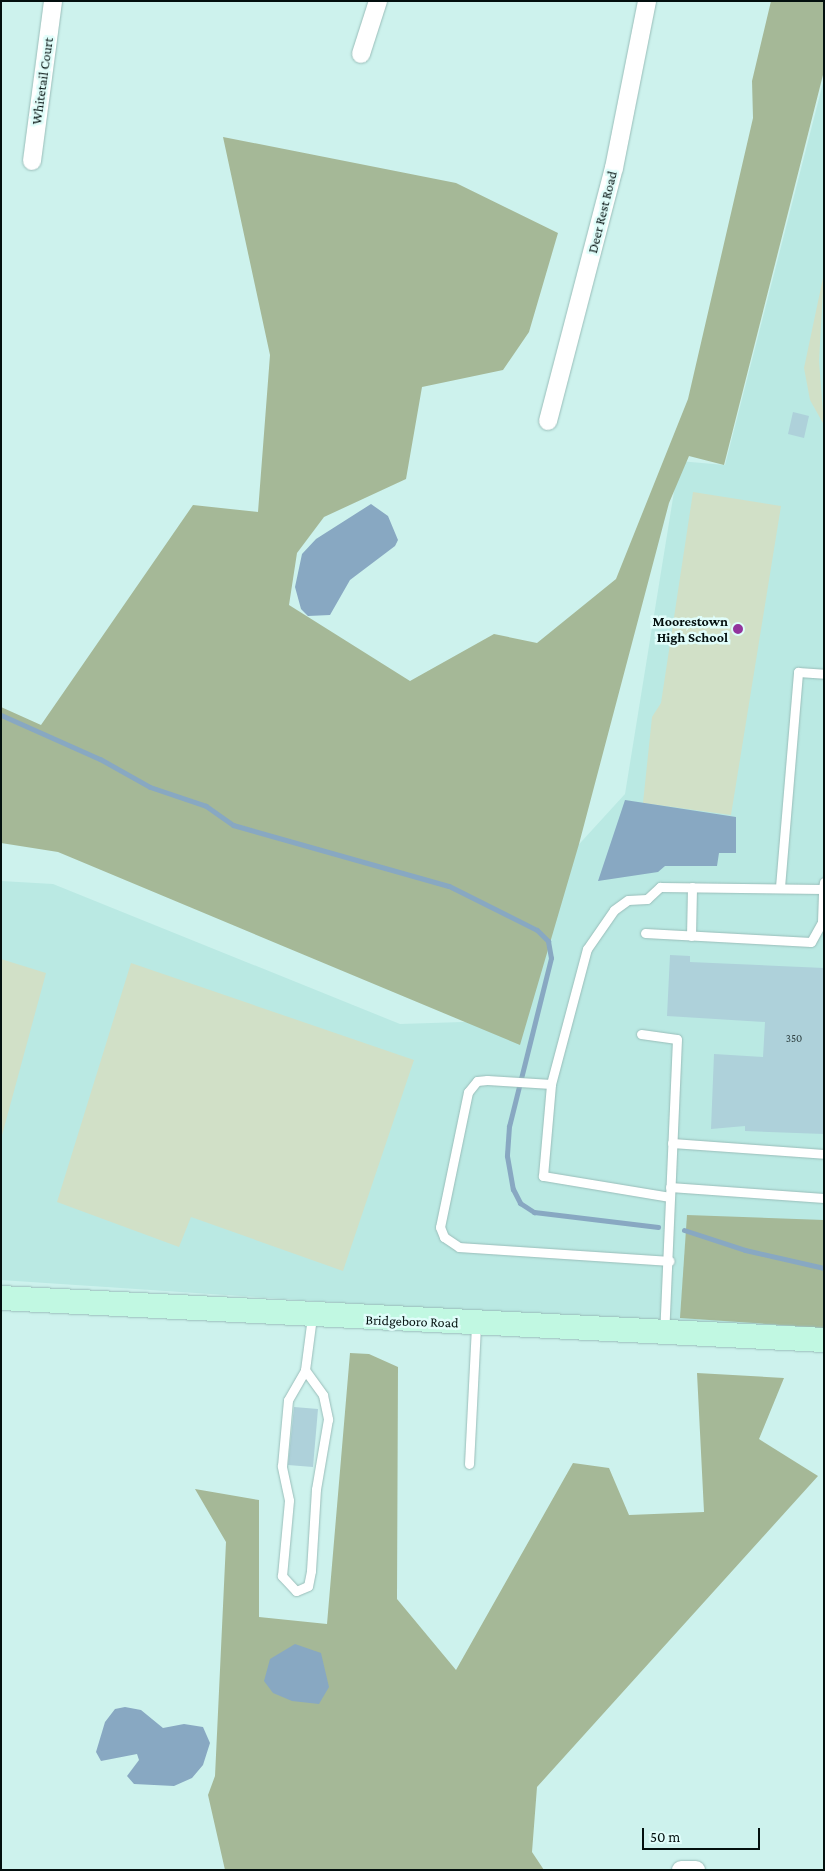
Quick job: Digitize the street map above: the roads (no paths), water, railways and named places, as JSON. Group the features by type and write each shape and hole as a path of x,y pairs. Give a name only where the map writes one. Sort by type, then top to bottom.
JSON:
{"main road":[{"name":"Bridgeboro Road","path":"1,1298 312,1317 824,1340"}],"street":[{"name":"Whitetail Court","path":"32,161 53,1"},
{"path":"360,54 378,1"},
{"name":"Deer Rest Road","path":"548,421 614,168 647,1"},
{"path":"681,1870 696,1870"}],"lane":[{"path":"780,887 798,672 824,674"},
{"path":"646,933 811,942 822,922 824,882"},
{"path":"670,1197 543,1176 551,1084 587,949 600,926 628,900 647,899 660,887 823,889"},
{"path":"691,936 692,887"},
{"path":"641,1034 677,1039 670,1187 670,1261 664,1332"},
{"path":"551,1084 487,1080 477,1082 468,1092 440,1227 444,1237 458,1248 670,1261"},
{"path":"672,1143 824,1154"},
{"path":"670,1187 824,1198"},
{"path":"305,1370 323,1396 328,1419 316,1489 311,1571 308,1586 296,1591 282,1576 289,1500 282,1466 288,1400 305,1370 312,1317"},
{"path":"469,1464 476,1324"}],"waterway":[{"path":"1,715 100,759 150,787 206,806 233,825 449,886 537,930 548,941 551,958 509,1126 507,1156 513,1189 520,1203 534,1212 658,1227"},
{"path":"684,1230 745,1250 824,1268"}],"place":[{"name":"Moorestown High School","path":"738,629"}]}
